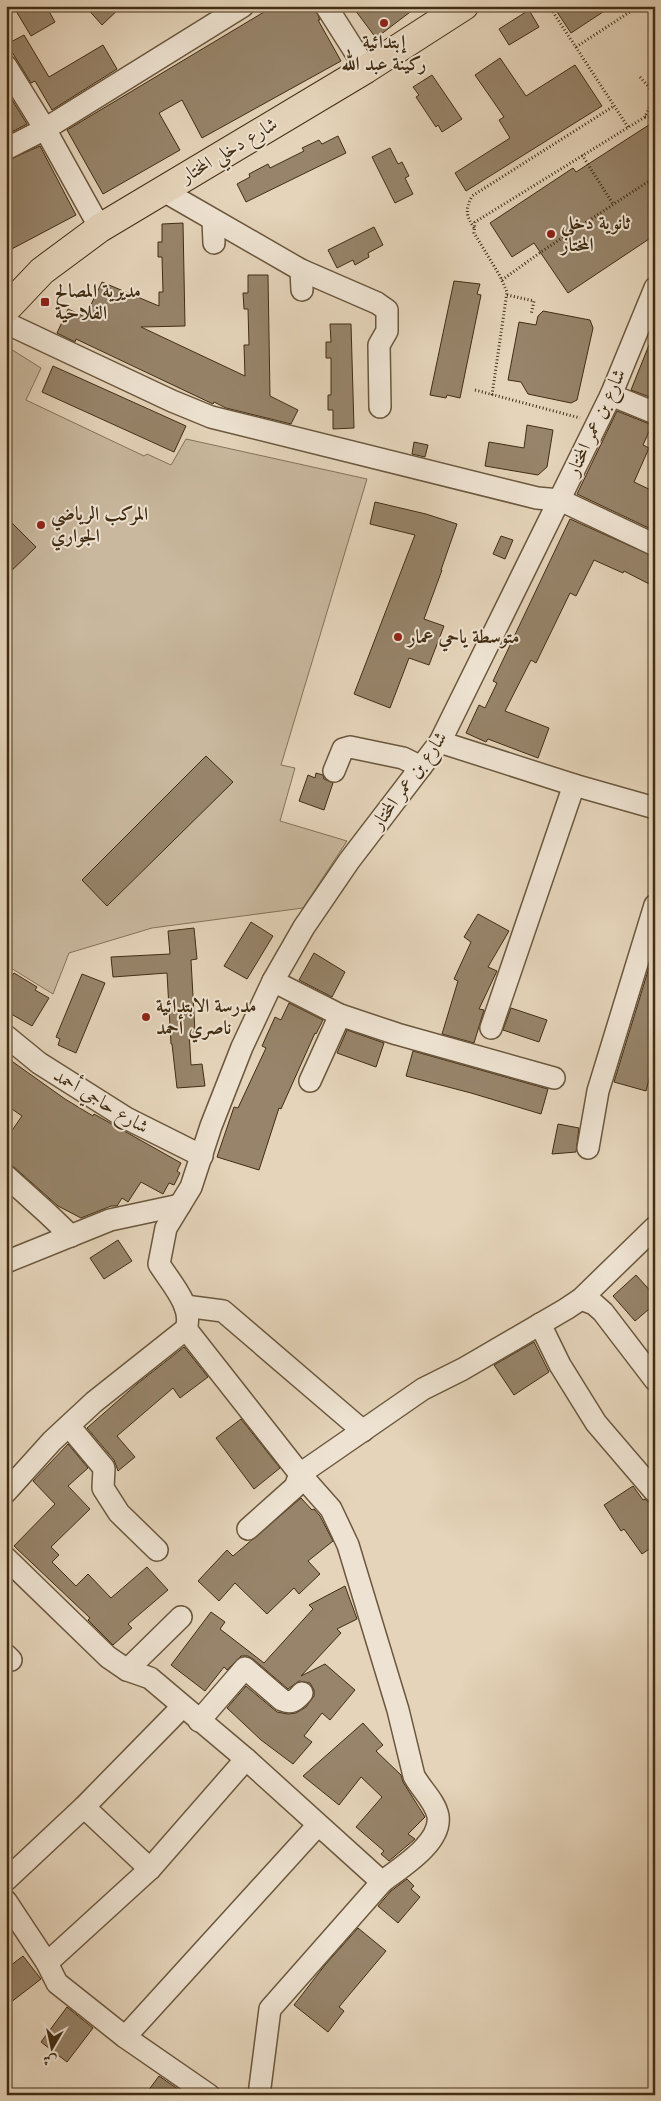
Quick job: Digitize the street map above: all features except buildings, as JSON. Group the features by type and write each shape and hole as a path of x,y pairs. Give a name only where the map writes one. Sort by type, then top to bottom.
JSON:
{"main road":[{"name":"شارع دخلي المختار","path":"6,309 42,271 100,228 366,69 464,6"}],"street":[{"path":"6,149 45,129 243,6"},
{"path":"326,6 366,69"},
{"path":"6,66 45,129 100,228"},
{"path":"162,190 213,220 272,245 301,280 377,302 387,310 387,331 379,346 380,407"},
{"path":"213,220 214,243"},
{"name":"شارع بن عمر المختار","path":"185,1306 159,1264 166,1228 192,1187 211,1126 242,1047 273,981 304,927 349,861 440,742 611,395 655,288"},
{"path":"6,323 172,401 211,417 537,498 560,500 655,545"},
{"path":"611,395 655,413"},
{"path":"440,742 574,785 655,808"},
{"path":"334,771 343,749 350,747 403,758 420,767"},
{"path":"491,1028 574,785"},
{"path":"588,1148 598,1091 655,906"},
{"path":"273,981 340,1015 397,1034 554,1078"},
{"path":"310,1081 340,1015"},
{"name":"شارع حاجي أحمد","path":"6,1036 39,1063 126,1118 202,1156"},
{"path":"6,1176 71,1236"},
{"path":"6,1262 110,1220 180,1206"},
{"path":"248,1529 295,1487 300,1474 423,1389 462,1369 581,1298 655,1227"},
{"path":"581,1298 594,1304 604,1312 655,1380"},
{"path":"6,1492 52,1441 94,1402 186,1329 188,1324 185,1306 223,1311 363,1431"},
{"path":"540,1324 560,1365 596,1424 655,1492"},
{"path":"186,1329 300,1474 331,1509 348,1545 398,1710 414,1776 428,1796 438,1817 434,1836 422,1853 382,1882 270,2009 259,2095"},
{"path":"69,1426 104,1468 103,1488 119,1513 157,1550"},
{"path":"6,1558 108,1657 127,1670 150,1678 182,1707 246,1759 382,1882"},
{"path":"127,1670 181,1617"},
{"path":"199,1721 245,1668 282,1700 288,1702 295,1701 302,1693"},
{"path":"6,1880 84,1807 182,1707"},
{"path":"47,1963 150,1869 246,1759"},
{"path":"84,1807 150,1869"},
{"path":"125,2037 318,1825"},
{"path":"6,1901 58,1983 125,2037 210,2095"}],"path":[{"path":"549,6 628,127"},
{"path":"576,47 639,6"},
{"path":"492,395 507,295 502,280 474,232 475,222 645,116 655,94 640,77"},
{"path":"474,228 467,217 472,196 614,106"},
{"path":"645,116 655,118"},
{"path":"582,155 613,204"},
{"path":"502,280 655,177"},
{"path":"507,295 534,301 531,314"},
{"path":"475,390 597,423"}],"shaded area":[{"path":"6,346 41,368 26,400 144,456 147,454 171,465 186,439 367,479 281,765 295,768 280,821 347,841 303,908 152,928 69,953 53,994 6,965"}],"place":[{"name":"إبتدائية ركينة عبد الله","path":"384,23"},
{"name":"ثانوية دخلي المختار","path":"551,234"},
{"name":"مديرية المصالح الفلاحية","path":"45,302"},
{"name":"المركب الرياضي الجواري","path":"41,525"},
{"name":"متوسطة ياحي عمار","path":"398,637"},
{"name":"مدرسة الابتدائية ناصري أحمد","path":"146,1017"}]}
